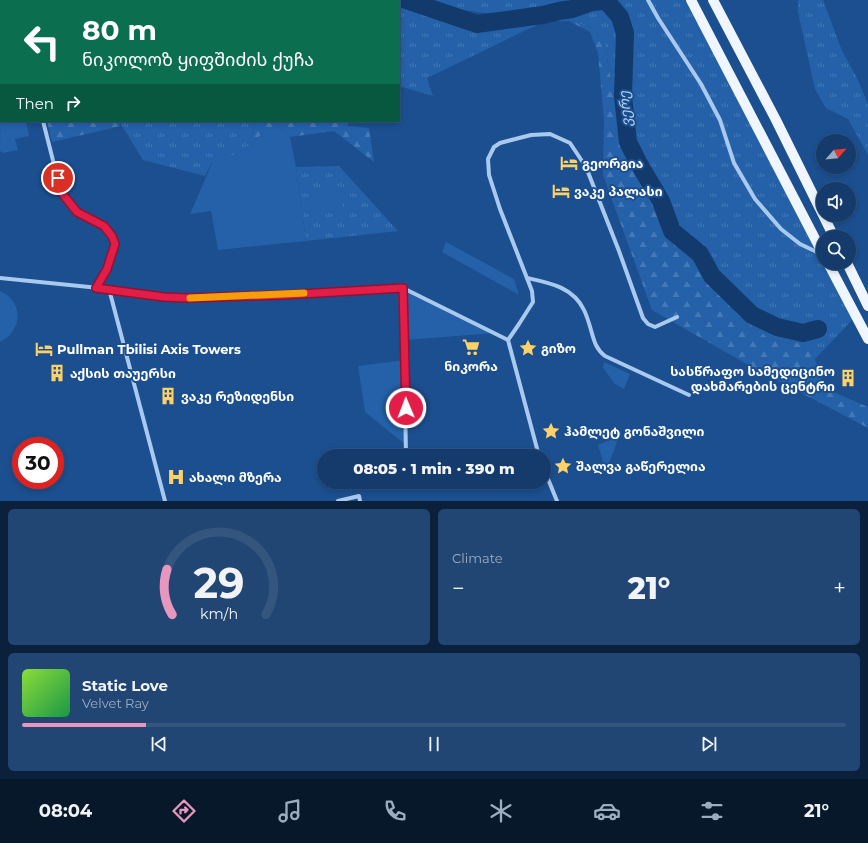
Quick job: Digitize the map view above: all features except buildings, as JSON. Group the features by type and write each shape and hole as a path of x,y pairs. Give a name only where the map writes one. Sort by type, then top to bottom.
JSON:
{"main road":[{"path":"691,0 816,241"},
{"path":"713,0 776,120 816,201"},
{"path":"832,270 868,339"},
{"path":"850,270 868,306"}],"street":[{"path":"648,0 701,84 720,120 734,163 755,199 781,229 800,244 816,252"},
{"path":"43,122 61,192 77,212 104,226 112,236 115,244 107,269 96,288"},
{"path":"508,340 533,302 532,291 500,209 489,175 488,159 494,147 500,143 532,135 550,134 570,143 586,167 619,251 643,318 648,324 655,327 677,317"},
{"path":"0,278 109,289 164,297 188,298 403,288 508,340 537,449"},
{"path":"527,278 553,283 572,294 579,301 585,311 595,345 599,352 689,395"},
{"path":"403,288 406,449"},
{"path":"109,289 165,501"},
{"path":"551,486 557,501"},
{"path":"338,501 359,496 360,501"}],"green space":[{"path":"422,0 691,0 816,241 816,270 832,270 856,316 815,359 812,350 772,340 753,328 735,313 691,258 672,245 622,151 604,40 592,27 569,21 545,21 543,15 545,8 528,13 507,16 441,7"},
{"path":"798,0 823,0 842,51 857,78 868,104 868,155 848,119 826,108 815,89 798,12"},
{"path":"400,4 477,29 505,27 545,21 427,78 433,96 400,86"},
{"path":"569,21 592,27 604,40 622,151 672,245 691,258 735,313 753,328 772,340 792,344 800,342 812,350 824,388 868,407 868,428 750,366 652,310 603,175 604,121 598,53 590,32"},
{"path":"0,122 26,122 29,136 15,139 18,150 3,153 0,151"},
{"path":"47,122 119,122 121,126 52,142"},
{"path":"120,122 256,122 248,146 234,155 216,155 205,176 143,160"},
{"path":"256,122 349,122 347,126 369,128 374,162 334,131 290,137 279,126 248,146"},
{"path":"279,126 290,137 296,167 306,241 218,250 211,211 190,214 216,154 234,155 248,146 265,131"},
{"path":"339,166 398,231 306,241 296,167"},
{"path":"340,186 343,207 313,211 310,190"},
{"path":"446,242 514,279 519,295 442,252"},
{"path":"403,288 495,333 405,340"},
{"path":"0,291 8,296 13,302 17,309 18,316 13,331 8,337 0,342"},
{"path":"405,360 406,445 365,412 358,366"},
{"path":"604,362 630,374 624,389 615,384 603,368"},
{"path":"619,436 606,472 598,445"}],"waterway":[{"name":"ვერე","path":"406,0 477,24 543,15 572,9 592,2 604,1 609,4 620,17 625,33 623,96 628,142 661,201 672,231 700,254 712,276 752,315 777,327 803,333 818,329"}],"slow traffic":[{"path":"190,298 304,293"}],"place":[{"name":"გეორგია","path":"569,163"},
{"name":"ვაკე პალასი","path":"561,191"},
{"name":"ნიკორა","path":"471,347"},
{"name":"გიზო","path":"528,348"},
{"name":"Pullman Tbilisi Axis Towers","path":"44,349"},
{"name":"აქსის თაუერსი","path":"57,373"},
{"name":"სასწრაფო სამედიცინო დახმარების ცენტრი","path":"848,378"},
{"name":"ვაკე რეზიდენსი","path":"168,396"},
{"name":"ჰამლეტ გონაშვილი","path":"551,431"},
{"name":"შალვა გაწერელია","path":"563,466"},
{"name":"ახალი მზერა","path":"176,477"}],"route":[{"path":"58,178 61,192 77,212 104,226 112,236 115,244 107,269 96,288 164,297 188,298 283,295 403,288 406,408"}]}
